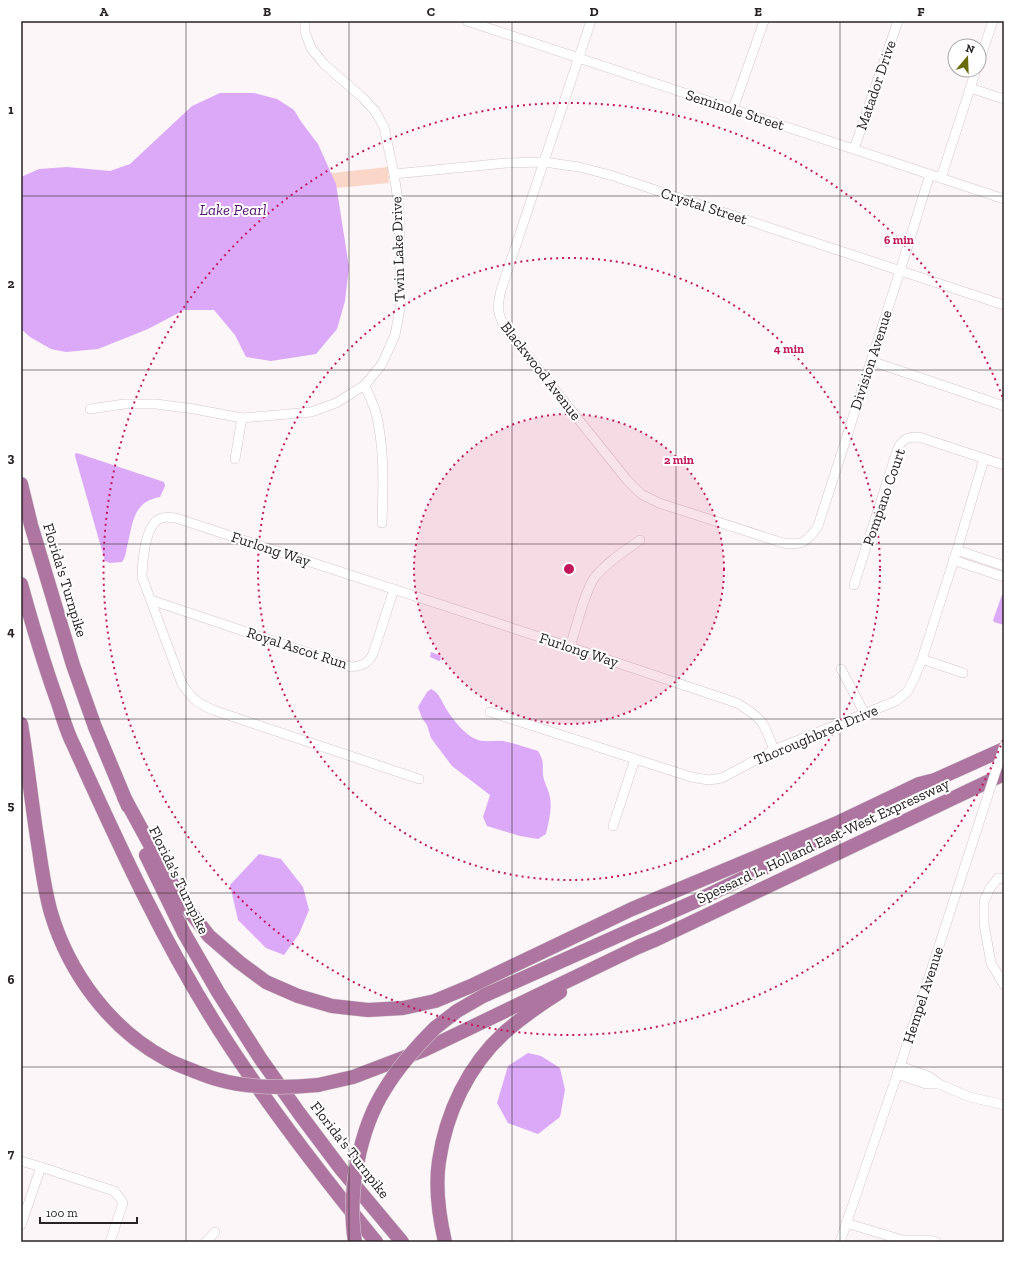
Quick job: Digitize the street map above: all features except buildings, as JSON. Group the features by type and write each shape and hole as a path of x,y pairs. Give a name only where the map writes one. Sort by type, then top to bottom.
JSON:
{"highway":[{"name":"Florida's Turnpike","path":"21,484 31,525 73,665 94,727 124,797 147,860 184,933 218,992 260,1058 341,1169 402,1242"},
{"path":"21,584 47,672 73,746 144,897 183,970 228,1044 274,1112 326,1181 376,1242"},
{"path":"21,724 43,878 51,912 61,940 74,968 96,1000 114,1020 138,1041 166,1059 194,1071 221,1080 250,1085 286,1088 318,1085 353,1077 424,1050 638,946 657,940"},
{"name":"Spessard L. Holland East-West Expressway","path":"935,780 1004,748"},
{"name":"Spessard L. Holland East-West Expressway","path":"657,940 1004,774"},
{"path":"124,797 167,876 187,908 209,936 239,962 266,982 298,996 332,1006 368,1010 403,1008 435,1001 471,986 632,909 835,824 919,784 935,780"},
{"path":"354,1242 352,1202 355,1173 361,1147 372,1116 384,1090 400,1066 416,1046 435,1028 457,1011 483,996 703,897 925,790 935,780"},
{"path":"445,1242 440,1221 438,1194 439,1162 445,1131 454,1104 484,1054 504,1034 530,1012 579,980 643,950 657,940"}],"street":[{"name":"Twin Lake Drive","path":"90,409 124,404 156,404 242,418 311,412 336,403 365,385 382,364 395,335 401,303 399,208 394,174 384,127 375,111 363,98 324,64 311,48 305,32 305,21"},
{"name":"Seminole Street","path":"466,21 1004,199"},
{"name":"Blackwood Avenue","path":"591,21 501,290 499,300 499,318 506,329 627,480 640,494 659,503 782,543 794,545 804,542"},
{"path":"733,109 764,21"},
{"name":"Matador Drive","path":"854,149 898,21"},
{"path":"987,39 993,21"},
{"path":"941,178 973,78"},
{"path":"970,88 1004,99"},
{"name":"Crystal Street","path":"394,174 506,163 544,162 579,167 610,174 1004,305"},
{"name":"Division Avenue","path":"804,542 811,536 818,526 930,174"},
{"path":"871,361 1004,406"},
{"path":"365,385 375,411 380,433 384,465 382,523"},
{"path":"235,459 242,418"},
{"name":"Pompano Court","path":"854,585 898,448 902,442 909,437 919,437 1004,465"},
{"name":"Thoroughbred Drive","path":"490,712 691,777 709,780 722,778 774,750 896,701 907,692 922,659 984,459"},
{"name":"Furlong Way","path":"419,779 216,711 200,705 190,696 182,684 142,577 142,560 150,530 155,521 166,516 176,518 737,703 755,714 765,725 774,750"},
{"path":"570,647 589,590 595,578 606,566 640,540"},
{"path":"957,550 1004,566"},
{"path":"953,560 1004,577"},
{"name":"Royal Ascot Run","path":"151,600 350,667 361,666 369,662 394,589"},
{"path":"922,659 964,673"},
{"path":"841,670 865,714"},
{"name":"Hempel Avenue","path":"840,1242 899,1070 1004,748"},
{"path":"613,826 635,759"},
{"path":"1004,879 998,878 990,888 984,901 984,924 991,963 1004,985"},
{"path":"899,1070 926,1084 939,1084 970,1097 1004,1105"},
{"path":"21,1161 114,1191 123,1203 110,1242"},
{"path":"21,1225 41,1167"},
{"path":"846,1224 907,1241 930,1240 936,1242"},
{"path":"206,1242 216,1232"}],"shaded area":[{"path":"388,167 389,183 315,190 314,175"}],"water":[{"name":"Lake Pearl","path":"220,93 254,93 277,99 294,110 318,144 336,184 349,267 345,301 337,329 316,354 271,361 246,357 235,335 214,310 184,310 148,329 98,349 66,352 51,349 30,337 21,329 21,177 39,169 67,167 110,171 130,164 192,106"},
{"path":"77,453 164,482 165,486 160,497 144,504 135,515 122,562 110,563 105,561 75,456"},
{"path":"1002,595 1004,595 1004,625 994,622 993,620"},
{"path":"431,652 441,656 440,661 430,657"},
{"path":"431,689 436,692 456,722 470,736 482,741 503,741 538,751 542,761 543,778 551,803 546,834 538,839 520,836 487,826 483,817 490,795 452,766 431,738 427,725 422,718 418,707 427,692"},
{"path":"259,854 281,859 303,887 309,910 299,934 284,955 266,948 238,920 230,885"},
{"path":"528,1053 541,1056 560,1068 565,1090 560,1117 538,1134 508,1123 497,1103 508,1066"}]}
